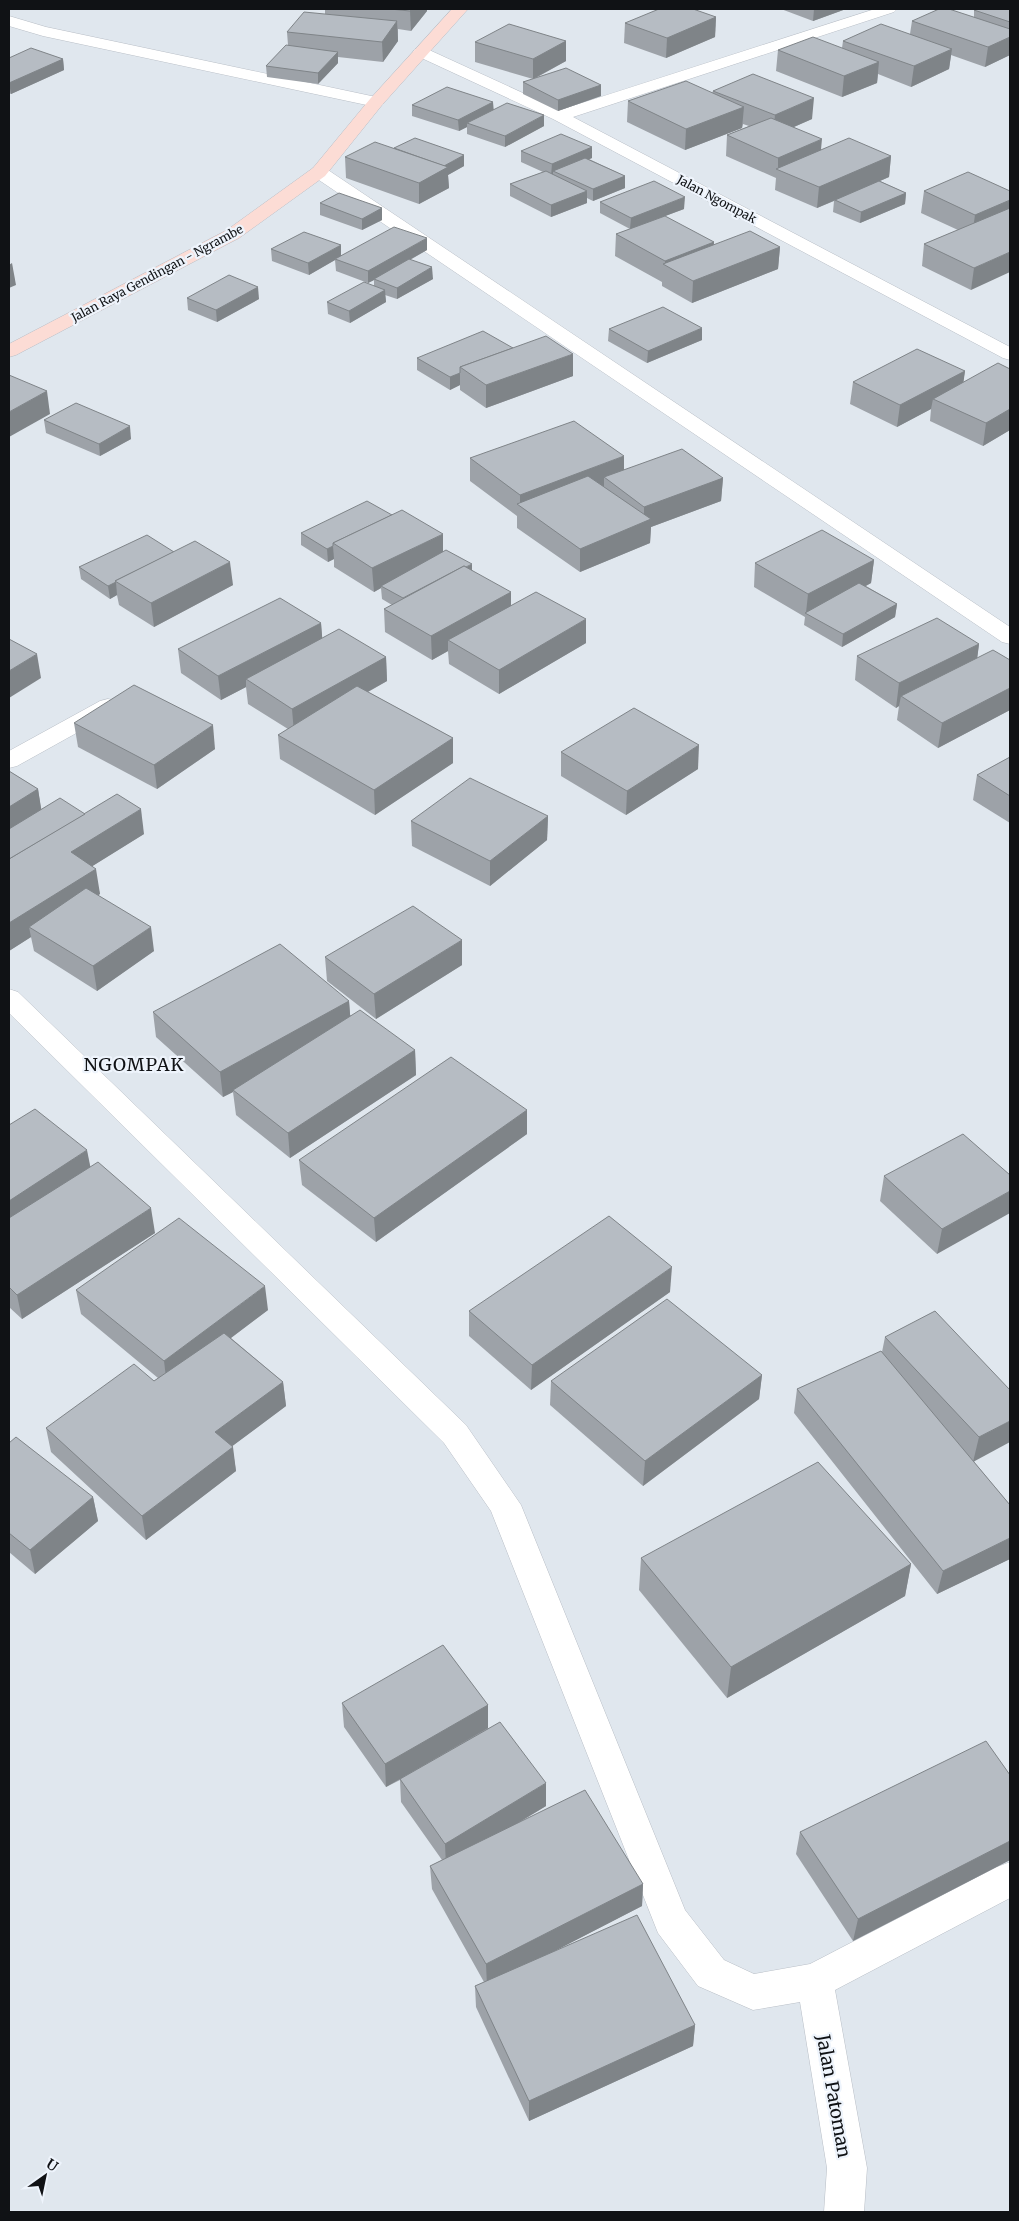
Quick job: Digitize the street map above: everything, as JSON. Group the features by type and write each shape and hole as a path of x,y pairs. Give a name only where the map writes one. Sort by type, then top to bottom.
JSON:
{"main road":[{"name":"Jalan Raya Gendingan - Ngrambe","path":"9,351 234,234 319,172 376,102 460,9"}],"street":[{"path":"559,116 889,9"},
{"path":"9,21 53,33 376,102"},
{"name":"Jalan Ngompak","path":"421,52 559,116 1010,354"},
{"path":"319,172 1010,637"},
{"path":"9,760 127,696"},
{"path":"9,998 455,1434 505,1505 671,1921 711,1973 753,1992 814,1981 1010,1879"},
{"name":"Jalan Patoman","path":"814,1981 847,2168 844,2212"}],"building":[{"path":"390,9 412,9 410,11"},
{"path":"659,9 693,9 716,17 667,38 625,23"},
{"path":"939,9 949,9 1010,29 1010,37 988,47 912,21"},
{"path":"1010,9 1010,22 974,10"},
{"path":"304,12 397,21 382,42 287,32"},
{"path":"509,24 566,41 533,59 475,42"},
{"path":"881,24 952,49 914,66 843,41"},
{"path":"813,37 879,62 844,76 778,50"},
{"path":"286,45 338,52 318,73 266,66"},
{"path":"31,48 63,59 9,83 9,58"},
{"path":"566,68 601,85 558,100 523,82"},
{"path":"753,74 814,98 775,115 713,91"},
{"path":"686,81 744,107 686,129 628,101"},
{"path":"447,87 493,102 458,120 412,105"},
{"path":"507,103 544,115 505,136 467,123"},
{"path":"771,118 822,139 778,158 727,135"},
{"path":"561,134 592,147 552,164 521,151"},
{"path":"415,138 464,155 444,166 394,148"},
{"path":"849,138 891,156 819,187 776,169"},
{"path":"375,142 448,167 419,183 345,157"},
{"path":"585,158 625,176 593,189 553,171"},
{"path":"546,171 587,191 551,205 510,184"},
{"path":"968,172 1010,191 1010,200 975,215 924,191"},
{"path":"654,181 685,197 631,218 600,202"},
{"path":"879,181 906,193 861,212 835,200"},
{"path":"339,193 382,208 362,219 320,203"},
{"path":"1010,208 1010,252 974,268 924,244"},
{"path":"665,216 714,242 665,261 616,234"},
{"path":"394,227 427,238 368,271 335,259"},
{"path":"750,231 780,247 693,281 663,264"},
{"path":"304,232 341,245 308,263 271,249"},
{"path":"409,259 432,267 397,288 374,279"},
{"path":"229,275 258,287 216,310 187,298"},
{"path":"364,282 385,290 349,311 327,302"},
{"path":"663,307 702,328 648,351 609,329"},
{"path":"483,331 513,348 460,367 460,373 450,377 417,358"},
{"path":"546,336 573,354 486,385 460,367"},
{"path":"917,349 965,371 900,405 853,382"},
{"path":"998,363 1010,369 1010,409 986,423 933,399"},
{"path":"9,375 47,391 9,412"},
{"path":"76,403 130,426 99,444 44,420"},
{"path":"574,421 624,456 520,495 470,458"},
{"path":"682,449 723,478 644,507 604,477"},
{"path":"588,476 651,519 580,549 517,504"},
{"path":"367,501 392,515 333,543 333,546 327,549 301,533"},
{"path":"402,510 443,534 372,568 333,543"},
{"path":"822,530 874,560 808,594 755,563"},
{"path":"147,535 174,552 108,586 79,567"},
{"path":"195,541 230,562 151,603 115,581"},
{"path":"446,550 472,564 464,566 403,598 381,586"},
{"path":"464,566 511,592 431,636 384,609"},
{"path":"859,583 897,604 843,634 805,613"},
{"path":"536,592 586,619 499,670 448,640"},
{"path":"280,598 321,623 218,676 178,649"},
{"path":"937,618 979,644 899,683 857,656"},
{"path":"339,629 386,657 292,709 246,679"},
{"path":"9,639 37,654 9,671"},
{"path":"993,650 1010,660 1010,688 942,723 901,696"},
{"path":"134,685 213,725 154,765 74,723"},
{"path":"357,686 453,738 374,790 278,735"},
{"path":"634,708 699,745 627,791 561,752"},
{"path":"1010,757 1010,796 977,775"},
{"path":"9,771 38,789 9,807"},
{"path":"470,778 548,816 490,861 411,821"},
{"path":"117,794 141,809 71,852 96,869 9,923 9,859"},
{"path":"60,798 85,814 9,859 9,829"},
{"path":"86,888 151,927 93,966 29,927"},
{"path":"413,906 462,940 374,994 325,957"},
{"path":"280,944 349,1001 220,1072 153,1012"},
{"path":"360,1010 415,1050 288,1133 233,1090"},
{"path":"451,1057 527,1110 374,1218 299,1160"},
{"path":"35,1109 87,1150 9,1201 9,1125"},
{"path":"963,1134 1010,1175 1010,1191 942,1229 884,1176"},
{"path":"98,1162 151,1208 17,1295 9,1287 9,1218"},
{"path":"609,1216 672,1267 532,1365 469,1311"},
{"path":"179,1218 265,1286 164,1361 76,1290"},
{"path":"667,1299 762,1375 645,1461 551,1381"},
{"path":"935,1311 1010,1390 1010,1421 979,1437 885,1337"},
{"path":"224,1333 283,1382 215,1432 233,1447 142,1516 46,1428 134,1364 154,1381"},
{"path":"881,1351 1010,1505 1010,1538 943,1571 797,1389"},
{"path":"16,1437 93,1497 30,1550 9,1533 9,1443"},
{"path":"818,1462 911,1564 731,1667 641,1558"},
{"path":"443,1645 488,1705 385,1764 342,1703"},
{"path":"500,1722 546,1783 445,1844 400,1779"},
{"path":"986,1741 1010,1775 1010,1841 858,1919 800,1832"},
{"path":"585,1790 643,1884 486,1964 430,1866"},
{"path":"637,1915 695,2025 529,2101 475,1986"}],"district":[{"name":"NGOMPAK","path":"134,1064"}]}
